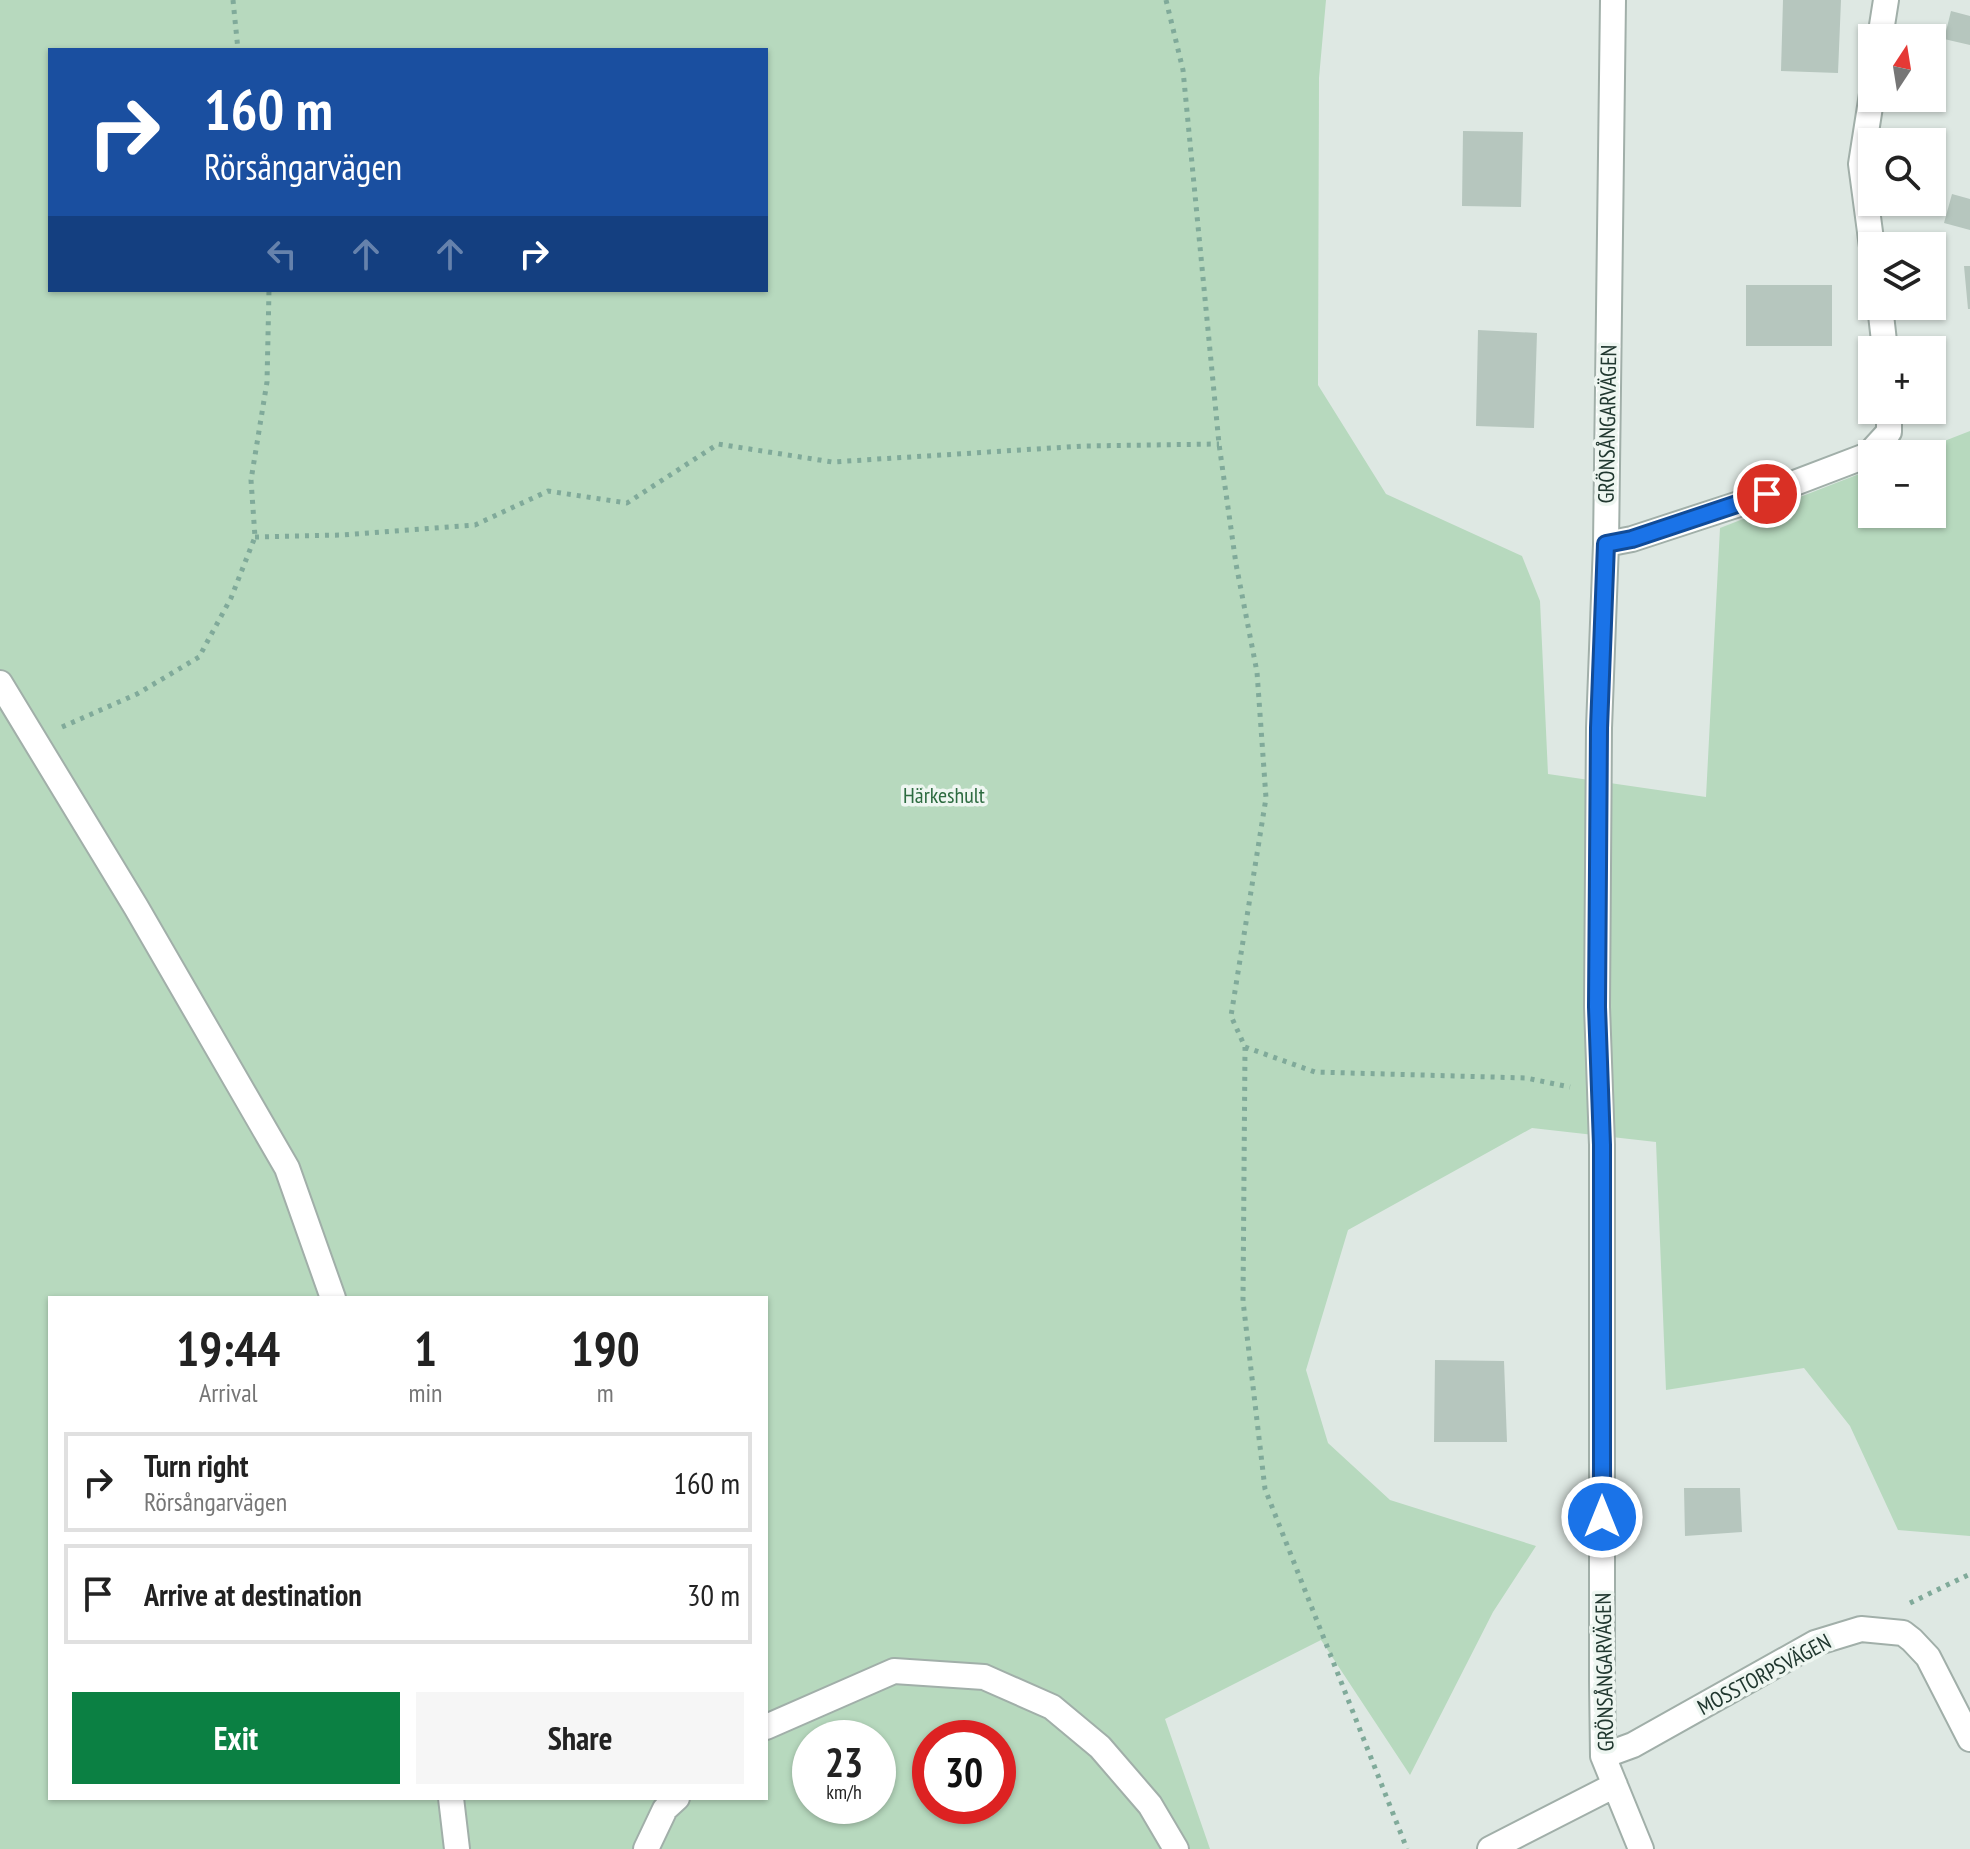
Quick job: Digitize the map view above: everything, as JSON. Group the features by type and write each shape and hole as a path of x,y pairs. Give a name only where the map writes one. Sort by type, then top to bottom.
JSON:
{"street":[{"name":"GRÖNSÅNGARVÄGEN","path":"1613,0 1606,544 1598,743 1603,1756 1641,1849"},
{"path":"1882,24 1886,0"},
{"path":"1869,112 1861,164 1870,232"},
{"path":"1606,544 1632,539 1742,503 1868,455 1889,432 1889,424"},
{"path":"0,683 287,1168 332,1296"},
{"name":"MOSSTORPSVÄGEN","path":"1603,1756 1633,1745 1815,1643 1861,1629 1903,1633 1912,1640 1928,1657 1970,1739"},
{"path":"768,1726 894,1671 984,1677 1052,1707 1100,1747 1150,1805 1176,1849"},
{"path":"1490,1849 1615,1785"},
{"path":"451,1800 457,1849"},
{"path":"646,1849 665,1809 675,1800"}],"path":[{"path":"233,0 238,48"},
{"path":"1166,0 1183,70 1219,444 1236,564 1257,672 1266,798 1231,1016 1245,1047 1243,1301 1265,1489 1407,1849"},
{"path":"35,739 137,694 199,657 231,598 255,537 251,480 267,382 269,292"},
{"path":"255,537 341,535 475,525 548,491 627,503 718,444 832,462 1083,446 1219,444"},
{"path":"1245,1047 1315,1072 1526,1078 1600,1093"}],"green space":[{"name":"Härkeshult","path":"0,0 1326,0 1319,78 1318,385 1386,494 1522,556 1540,601 1548,774 1706,797 1720,528 1858,474 1858,528 1946,528 1946,440 1970,431 1970,1536 1898,1530 1850,1426 1804,1368 1666,1390 1656,1142 1532,1128 1348,1230 1306,1370 1328,1443 1390,1500 1536,1546 1493,1612 1410,1775 1321,1640 1165,1719 1210,1849 0,1849"}],"building":[{"path":"1783,0 1841,0 1838,73 1781,71"},
{"path":"1951,11 1970,16 1970,45 1946,39"},
{"path":"1463,131 1523,132 1521,207 1462,206"},
{"path":"1952,194 1970,199 1970,230 1944,223"},
{"path":"1964,266 1970,266 1970,309 1968,309"},
{"path":"1746,285 1832,285 1832,346 1746,346"},
{"path":"1478,330 1537,333 1534,428 1476,426"},
{"path":"1435,1360 1504,1361 1507,1442 1434,1442"},
{"path":"1684,1488 1740,1488 1742,1532 1685,1536"}],"route":[{"path":"1602,1517 1602,1145 1597,1007 1599,728 1606,544 1632,539 1767,494"}]}
